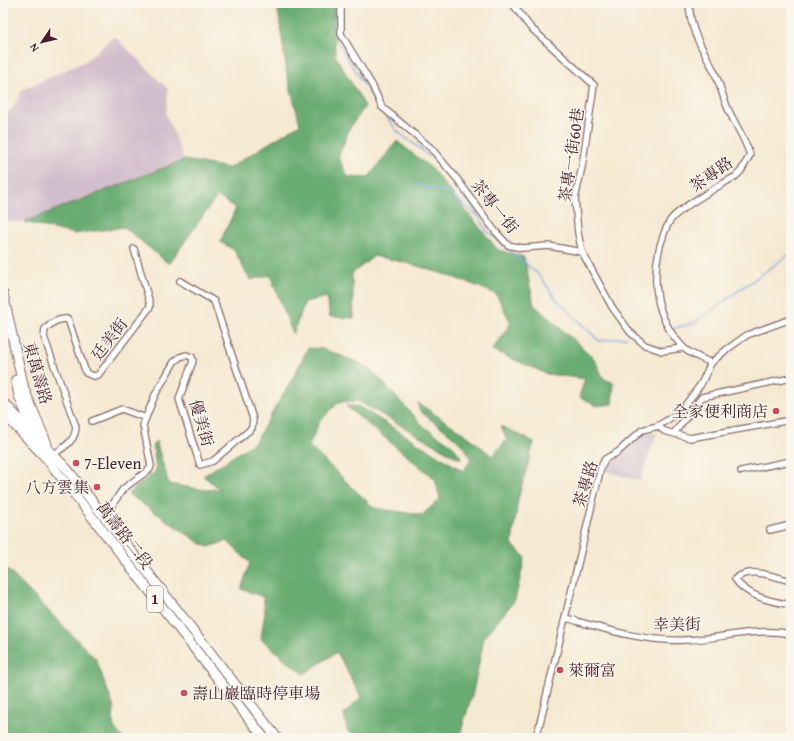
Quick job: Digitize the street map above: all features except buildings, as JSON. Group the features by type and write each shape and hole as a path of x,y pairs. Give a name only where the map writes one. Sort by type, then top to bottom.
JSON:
{"main road":[{"name":"東萬壽路","path":"3,294 24,388 50,454"},
{"name":"東萬壽路","path":"3,322 21,400 35,435 35,445"},
{"path":"6,411 13,409 21,400"},
{"path":"3,402 6,411 35,435 50,454"},
{"name":"萬壽路二段","path":"6,411 17,429 35,445 50,454 104,517 277,738"},
{"name":"萬壽路二段","path":"50,454 264,738"}],"street":[{"name":"茶專一街","path":"341,3 341,34 372,85 382,107 431,148 458,180 495,231 508,245 522,248 548,246 582,252"},
{"name":"茶專一街60巷","path":"512,3 530,27 594,85 582,167 575,199 578,233 582,252"},
{"name":"茶專路","path":"535,738 566,618 601,466 605,459 618,452 642,430 658,426 681,411 692,398 707,373 711,362 683,348 666,326 657,298 655,275 664,232 671,219 741,171 750,155 745,140 729,111 714,71 695,36 691,26 689,3"},
{"name":"廷美街","path":"50,454 73,438 76,427 44,337 45,330 53,322 62,318 68,319 86,373 93,376 98,375 150,307 134,249"},
{"path":"582,252 612,307 630,332 645,345 662,351 683,348"},
{"name":"優美街","path":"104,517 123,490 152,466 143,425 166,374 174,362 180,357 186,355 192,357 192,366 179,399 200,465 213,461 252,428 253,420 214,301 180,281"},
{"path":"711,362 747,336 791,319"},
{"path":"674,433 702,397 791,378"},
{"path":"92,421 122,409 146,418"},
{"path":"658,426 664,431 690,438 791,420"},
{"path":"741,471 791,461"},
{"path":"770,530 791,525"},
{"path":"791,581 757,573 741,573 735,579 745,591 772,601 791,605"},
{"name":"幸美街","path":"566,618 634,637 685,640 744,632 791,634"}],"shaded area":[{"path":"114,36 168,89 166,114 184,160 24,222 3,222 3,117 13,108 22,90 86,61"},
{"path":"644,433 657,433 640,481 605,471 608,462"}],"green space":[{"path":"277,3 334,3 335,55 365,106 350,128 338,157 348,177 368,178 397,141 432,169 498,250 524,257 534,305 593,357 604,379 614,383 612,404 597,406 579,397 585,379 547,374 492,350 511,323 496,294 436,272 390,259 374,256 352,274 354,318 330,317 327,297 305,302 293,334 270,275 250,280 234,250 220,242 236,208 217,196 169,264 124,227 74,234 24,222 184,160 229,168 300,124 287,75"},
{"path":"308,348 323,349 360,363 374,373 423,426 452,445 462,458 458,458 358,401 339,402 320,421 309,446 374,508 422,515 440,499 435,479 346,406 358,406 463,471 471,460 468,453 456,439 419,410 418,403 469,437 492,456 507,440 501,426 534,442 518,499 512,544 525,557 515,600 484,638 473,692 459,738 355,738 347,730 344,714 361,697 337,652 304,674 293,666 261,639 265,611 263,597 241,589 250,563 227,541 209,547 200,543 128,494 156,471 153,444 156,441 169,484 206,490 220,489 203,476 255,442 295,374"},
{"path":"3,565 96,659 114,708 113,726 123,738 3,738"}],"waterway":[{"path":"337,3 333,29 344,53 376,103 398,132 444,167"},
{"path":"447,172 479,216"},
{"path":"416,184 449,193 480,218 486,230 539,275 556,299 599,341 627,337"},
{"path":"675,328 694,323 791,253"}],"place":[{"name":"全家便利商店","path":"776,411"},
{"name":"7-Eleven","path":"76,463"},
{"name":"八方雲集","path":"97,487"},
{"name":"萊爾富","path":"560,670"},
{"name":"壽山巖臨時停車場","path":"184,693"}]}
